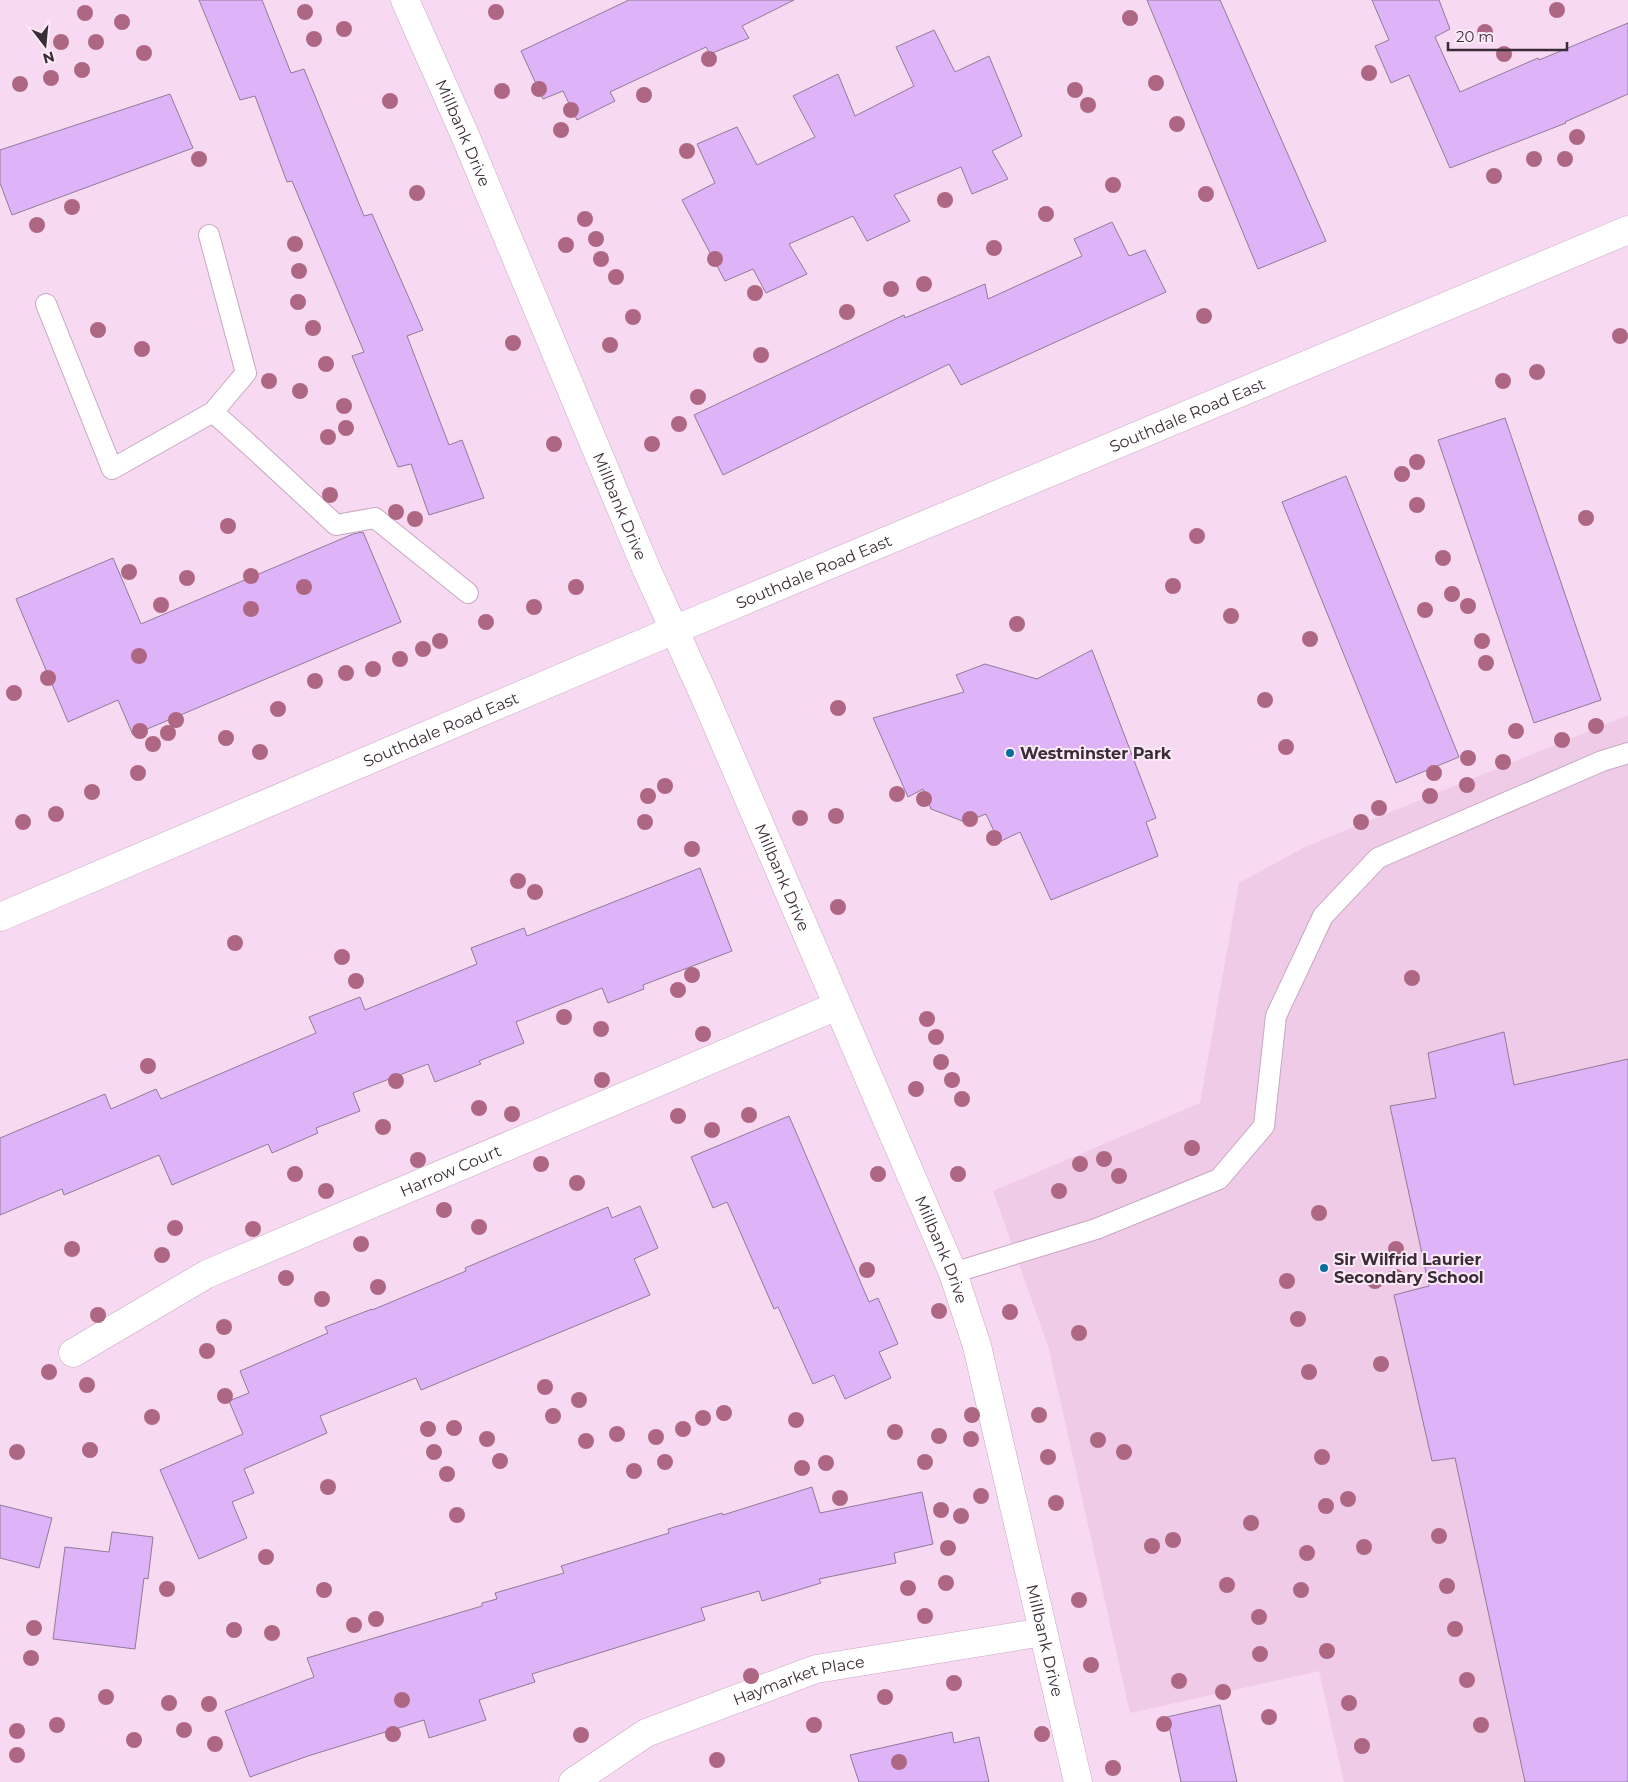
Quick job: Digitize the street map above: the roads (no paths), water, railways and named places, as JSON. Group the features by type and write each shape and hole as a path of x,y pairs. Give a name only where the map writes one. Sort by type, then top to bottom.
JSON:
{"street":[{"name":"Millbank Drive","path":"405,0 464,133 674,630 704,695 953,1273 977,1346 1078,1782"},
{"name":"Southdale Road East","path":"0,917 674,630 1628,230"},
{"name":"Harrow Court","path":"73,1352 207,1274 837,1006"},
{"name":"Haymarket Place","path":"573,1782 646,1733 816,1669 1043,1632"}],"lane":[{"path":"46,304 112,468 212,412 246,373 209,235"},
{"path":"212,412 336,525 375,518 468,593"},
{"path":"953,1273 1096,1229 1218,1178 1264,1126 1276,1016 1323,916 1378,858 1602,761 1628,753"}],"place":[{"name":"Westminster Park","path":"1010,753"},
{"name":"Sir Wilfrid Laurier Secondary School","path":"1324,1268"}]}
